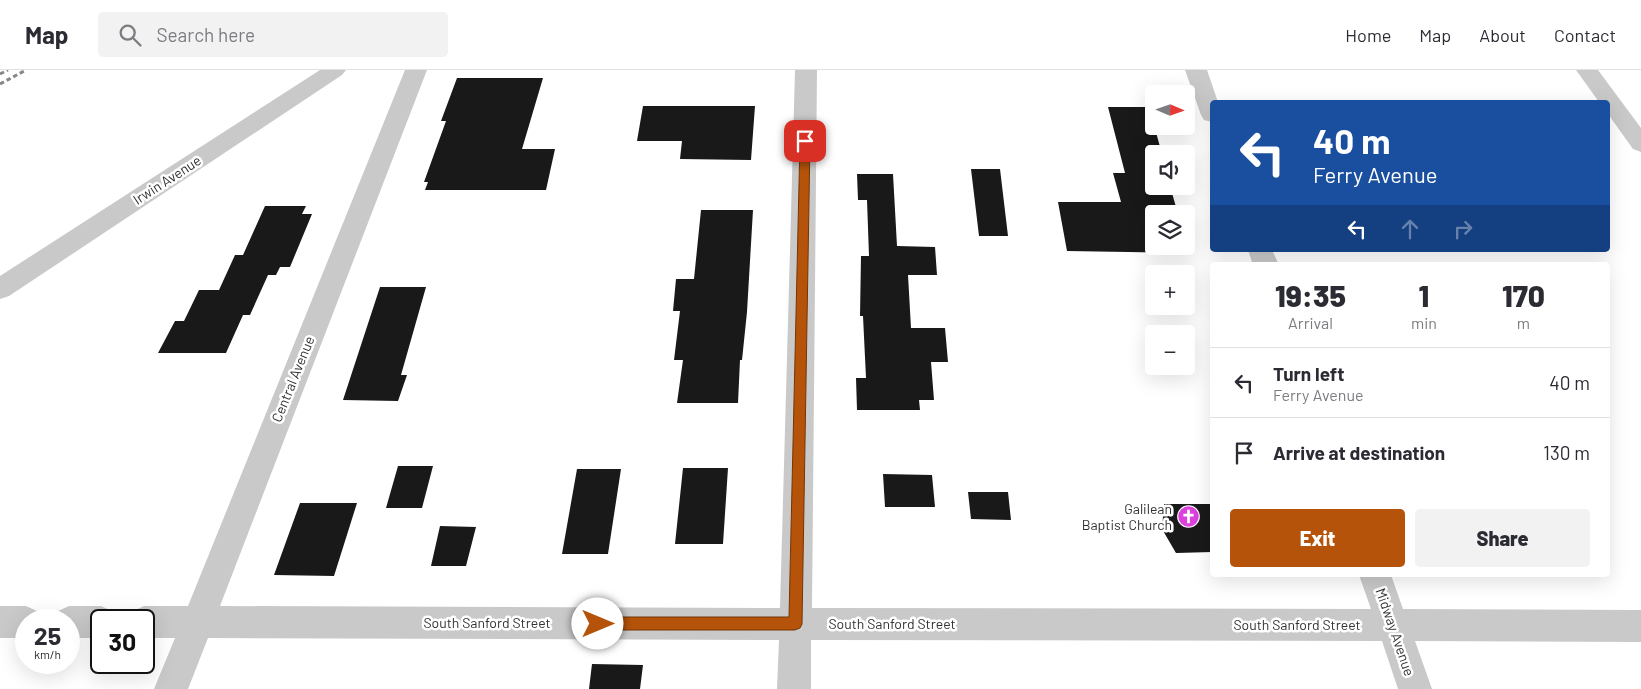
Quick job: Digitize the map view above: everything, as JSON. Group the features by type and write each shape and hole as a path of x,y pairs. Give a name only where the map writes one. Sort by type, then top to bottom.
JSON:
{"street":[{"name":"Irwin Avenue","path":"0,289 335,70"},
{"name":"Central Avenue","path":"171,689 416,70"},
{"path":"794,689 806,70"},
{"path":"1196,70 1210,109"},
{"path":"1587,70 1609,100"},
{"path":"1610,102 1641,144"},
{"name":"Midway Avenue","path":"1376,577 1415,689"},
{"path":"0,622 15,622"},
{"name":"South Sanford Street","path":"155,622 1641,626"}],"building":[{"path":"457,78 543,78 522,149 555,149 546,190 425,190 428,182 424,182 446,121 441,121"},
{"path":"643,106 755,106 751,160 680,159 682,141 637,141"},
{"path":"1108,107 1145,107 1145,135 1157,135 1160,145 1145,145 1145,195 1173,195 1175,205 1145,205 1145,252 1067,251 1058,202 1121,202 1113,173 1125,173"},
{"path":"971,169 1000,169 1008,236 979,236"},
{"path":"857,174 893,174 897,246 935,247 937,275 908,275 911,328 945,328 948,362 931,362 934,400 919,400 920,410 857,410 856,378 866,378 863,316 860,316 861,256 869,256 867,200 858,200"},
{"path":"265,206 306,206 302,214 312,214 290,267 280,267 276,275 268,275 250,315 243,315 226,353 158,353 175,321 184,321 199,290 219,290 235,255 243,255"},
{"path":"701,210 753,210 747,312 742,360 740,360 738,403 677,403 683,360 674,360 680,311 673,311 676,279 694,279"},
{"path":"380,287 426,287 401,375 407,375 398,401 343,400"},
{"path":"398,466 433,466 422,508 386,508"},
{"path":"683,468 728,468 723,544 675,544"},
{"path":"577,469 621,469 608,554 562,554"},
{"path":"883,474 932,475 935,507 885,507"},
{"path":"968,492 1008,492 1011,520 971,519"},
{"path":"300,503 357,503 334,576 274,575"},
{"name":"Galilean Baptist Church","path":"1164,504 1210,504 1210,552 1176,553 1162,529"},
{"path":"440,526 476,527 466,566 431,566"},
{"path":"592,664 643,665 640,689 589,689"}],"railway":[{"path":"0,74 8,70"},
{"path":"0,84 26,70"}],"place":[{"name":"Galilean Baptist Church","path":"1188,517"}],"route":[{"path":"598,624 795,624 805,141"}]}
